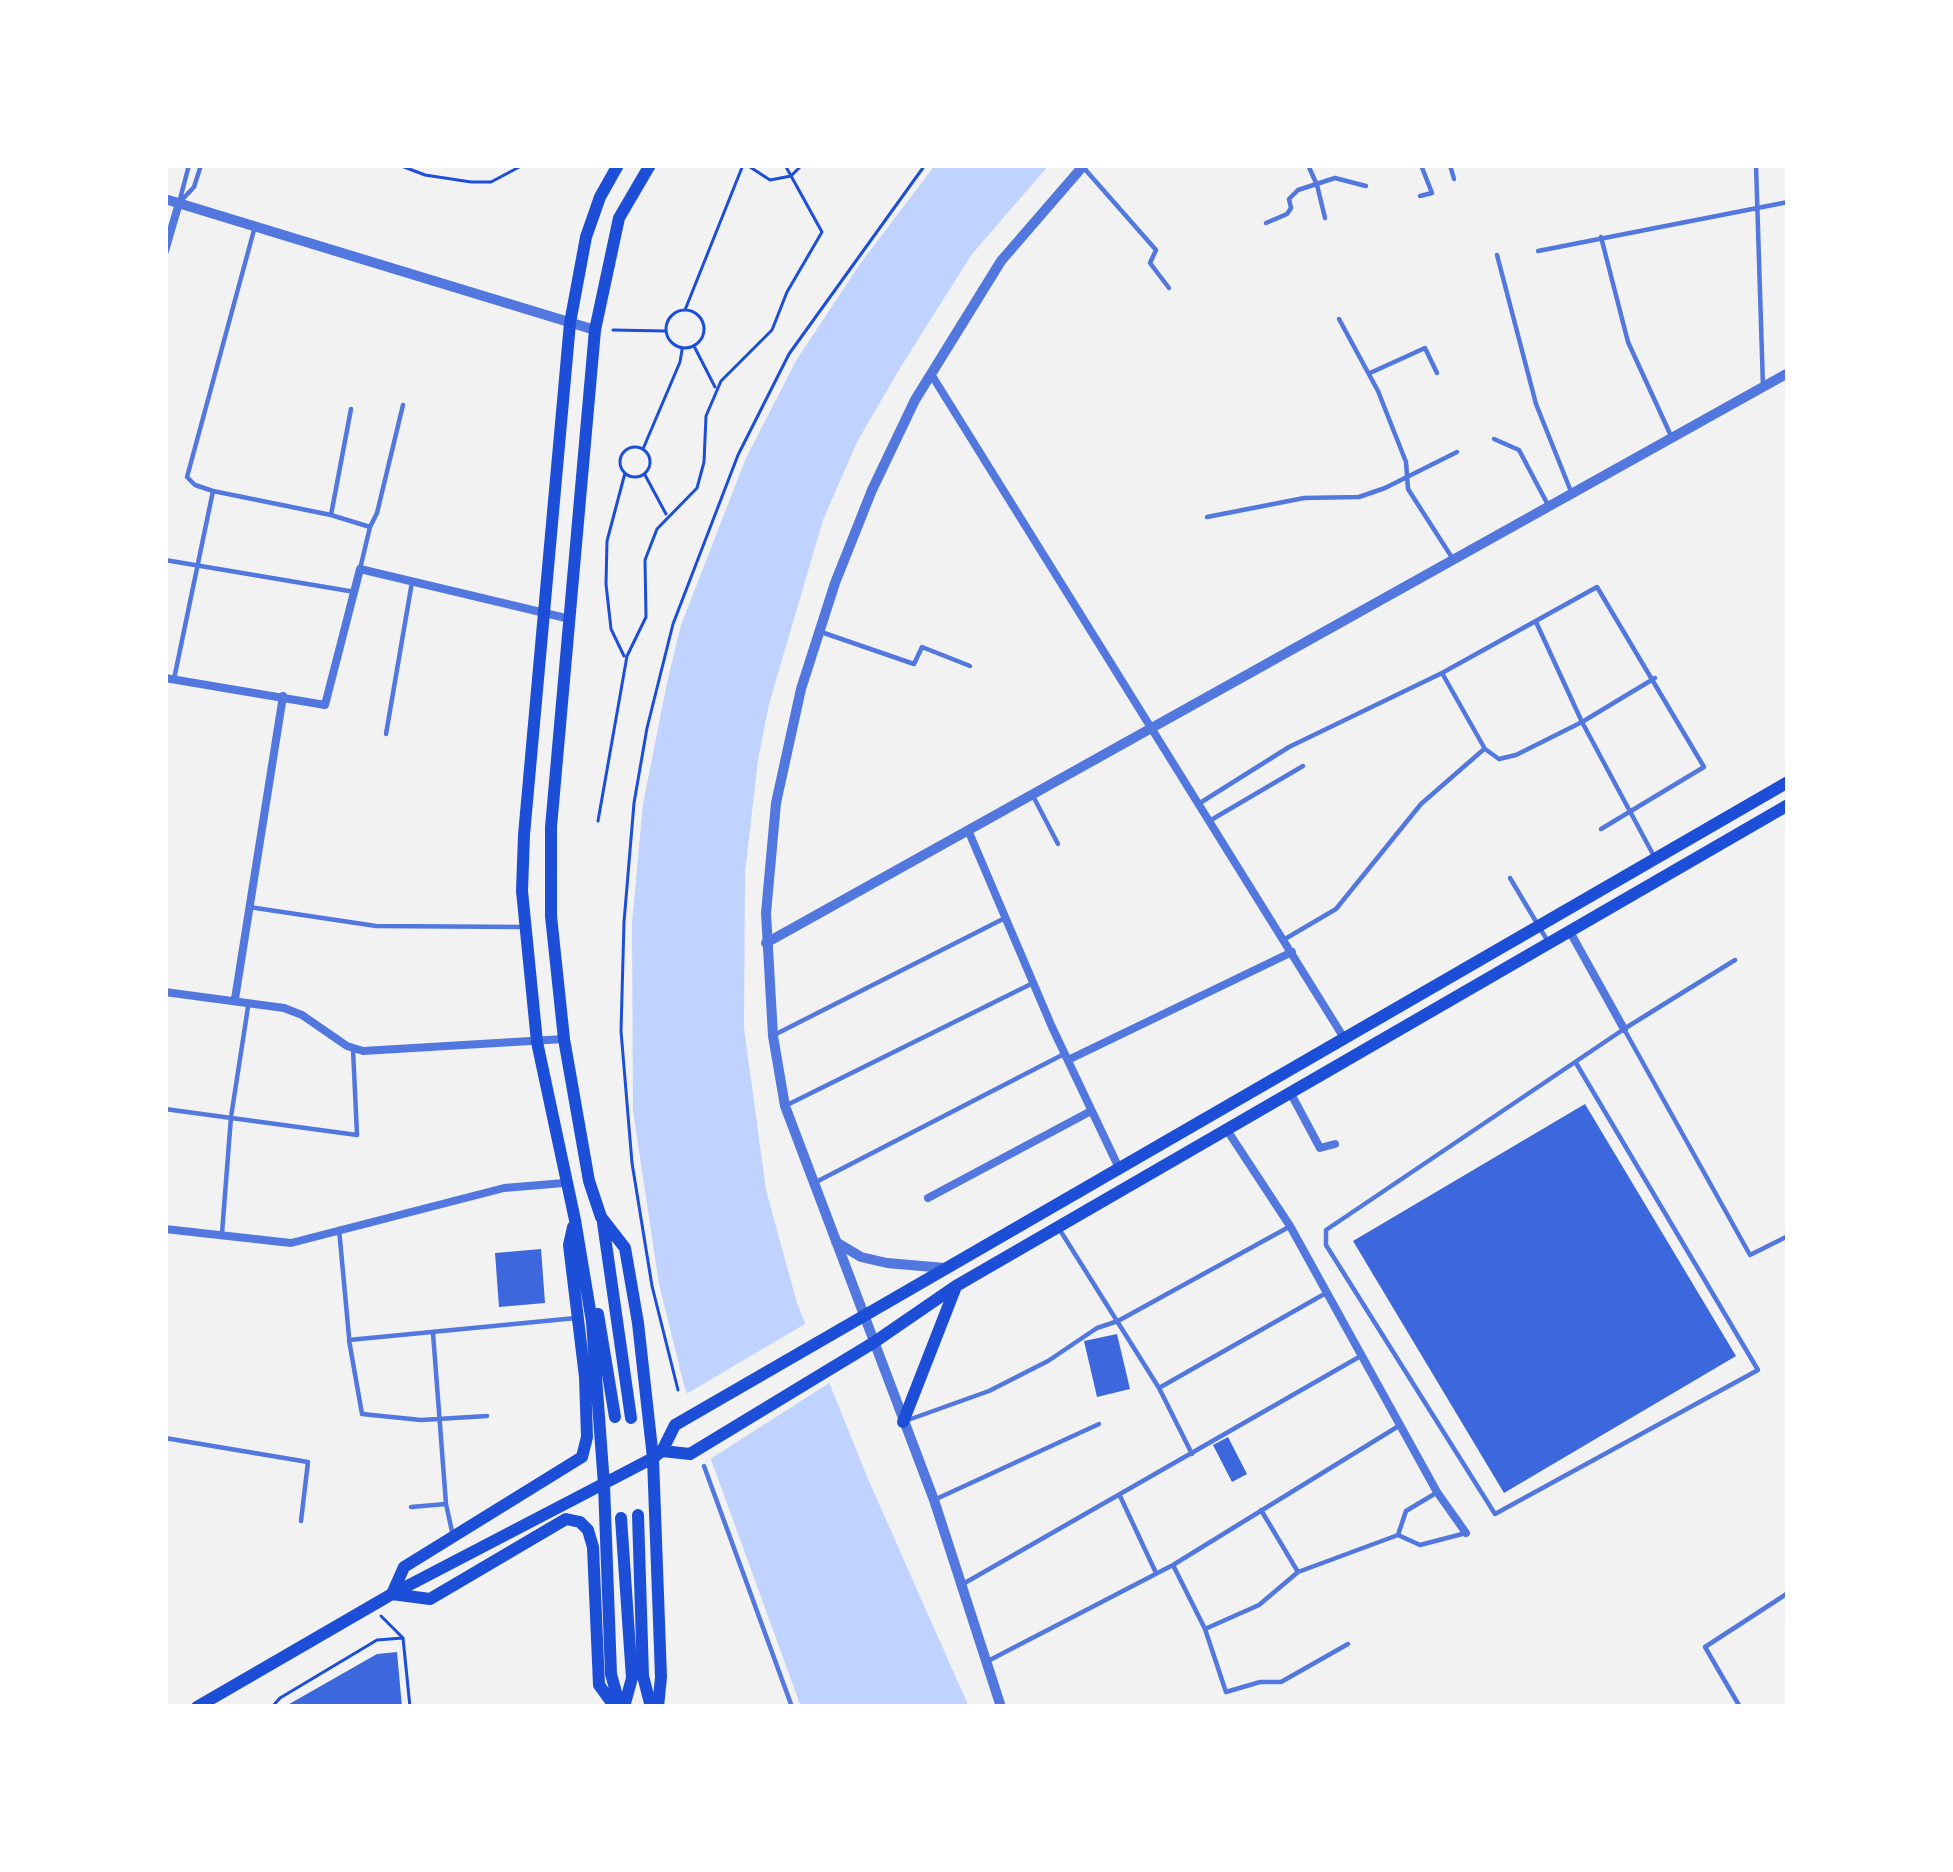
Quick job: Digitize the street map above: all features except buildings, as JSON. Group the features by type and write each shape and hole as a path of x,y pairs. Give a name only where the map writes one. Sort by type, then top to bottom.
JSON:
{"main road":[{"path":"615,1417 586,1246 564,1184 537,1042 525,927 524,835 570,322 586,237 618,165"},
{"path":"631,1418 609,1246 589,1180 564,1039 551,916 551,827 595,330 620,218 650,165"},
{"path":"658,1455 675,1425 1788,782"},
{"path":"197,1707 392,1594 658,1455 690,1454 956,1286 1788,805"},
{"path":"601,1217 625,1248 658,1455 661,1677 654,1707"},
{"path":"392,1594 404,1568 582,1457 587,1438 585,1377 569,1245 575,1220"},
{"path":"575,1220 597,1367 610,1674 620,1707"},
{"path":"903,1422 956,1286"},
{"path":"638,1515 643,1676 654,1707"},
{"path":"620,1707 632,1678 621,1518"},
{"path":"392,1594 430,1600 566,1519 580,1522 593,1547 599,1685 620,1707"}],"street":[{"path":"1001,1707 934,1500 785,1106 773,1036 766,943 776,803 818,631 872,490 931,374 1001,261 1083,166"},
{"path":"165,199 595,330"},
{"path":"165,251 179,202"},
{"path":"931,374 1353,1053"},
{"path":"766,943 1788,374"},
{"path":"169,678 325,705 360,569 570,619"},
{"path":"235,999 283,696"},
{"path":"968,830 1118,1166"},
{"path":"1569,930 1624,1028"},
{"path":"1066,1057 1292,952"},
{"path":"165,992 249,1001 302,1015 353,1049 381,1053 564,1039"},
{"path":"1289,1091 1320,1148 1335,1144"},
{"path":"928,1198 1091,1111"},
{"path":"1226,1129 1290,1226 1437,1492 1466,1533"},
{"path":"165,1229 291,1243 504,1188 564,1184"},
{"path":"836,1242 862,1257 887,1263 945,1268"}],"lane":[{"path":"179,202 189,165"},
{"path":"179,202 194,188 201,165"},
{"path":"1308,165 1324,218"},
{"path":"1420,165 1432,193 1420,196"},
{"path":"1450,165 1454,178"},
{"path":"1756,165 1763,387"},
{"path":"1083,166 1156,250 1150,263 1168,288"},
{"path":"1266,224 1286,214 1298,190 1335,178 1366,186"},
{"path":"1538,251 1788,202"},
{"path":"255,226 187,477 213,491 370,527"},
{"path":"1601,237 1628,342 1672,438"},
{"path":"1496,256 1536,404 1572,494"},
{"path":"1339,319 1370,373 1406,462 1408,489 1454,560"},
{"path":"1370,373 1424,348 1437,373"},
{"path":"360,569 403,405"},
{"path":"331,515 352,410"},
{"path":"1494,439 1519,450 1548,506"},
{"path":"1207,517 1304,498 1359,497 1457,452"},
{"path":"169,678 213,491"},
{"path":"165,560 355,592"},
{"path":"386,734 412,582"},
{"path":"1200,803 1289,747 1442,673 1598,587 1704,767 1601,829"},
{"path":"1534,620 1655,858"},
{"path":"818,631 914,664 922,647 970,666"},
{"path":"1442,673 1485,749 1499,759 1582,722 1655,678"},
{"path":"1285,939 1336,909 1421,804 1485,749"},
{"path":"1211,820 1303,766"},
{"path":"1032,794 1058,844"},
{"path":"1510,878 1548,942"},
{"path":"249,907 376,926 525,927"},
{"path":"773,1036 1006,917"},
{"path":"1576,1063 1758,1370 1495,1514 1326,1245 1325,1230 1624,1028 1736,960"},
{"path":"785,1106 1034,982"},
{"path":"222,1236 231,1118 249,1001"},
{"path":"1624,1028 1750,1255 1788,1236"},
{"path":"165,1109 357,1135 353,1049"},
{"path":"813,1184 1066,1057"},
{"path":"903,1422 989,1391 1290,1226"},
{"path":"1058,1227 1159,1388 1192,1454"},
{"path":"339,1229 349,1340 362,1414 442,1420 487,1416"},
{"path":"1159,1388 1328,1292"},
{"path":"349,1340 576,1318"},
{"path":"433,1333 446,1504 453,1538"},
{"path":"963,1584 1360,1356"},
{"path":"934,1500 1099,1424"},
{"path":"986,1662 1173,1565 1400,1426"},
{"path":"165,1438 308,1462 301,1521"},
{"path":"704,1466 792,1707"},
{"path":"1397,1535 1406,1511 1437,1492"},
{"path":"1120,1496 1156,1573"},
{"path":"411,1507 446,1504"},
{"path":"1261,1510 1298,1572"},
{"path":"1205,1629 1259,1605 1298,1572 1397,1535 1420,1545 1466,1533"},
{"path":"1173,1565 1205,1629 1226,1693 1260,1682 1282,1682 1348,1644"},
{"path":"1740,1707 1705,1647 1788,1593"}],"path":[{"path":"399,165 425,175 471,182 491,182 523,165"},
{"path":"685,310 697,314 704,324 703,337 694,346 682,348 671,342 666,331 669,318 685,310 745,165 770,180 791,176 802,165"},
{"path":"598,821 627,656 646,617 645,560 657,530 697,488 704,462 706,416 721,381 772,330 787,292 822,232 785,165"},
{"path":"677,1390 652,1286 632,1163 621,1031 634,803 647,728 674,624 738,455 788,354 925,165"},
{"path":"613,330 666,331"},
{"path":"694,346 717,391"},
{"path":"643,449 682,348"},
{"path":"643,449 629,448 620,464 634,476 644,474"},
{"path":"643,449 650,461 644,474"},
{"path":"625,472 608,541 605,584 611,629 621,656 627,656"},
{"path":"644,474 668,518"},
{"path":"371,1606 403,1638 410,1707"},
{"path":"272,1707 377,1640 403,1638"}],"water":[{"path":"935,165 1049,165 972,254 857,442 823,520 769,704 758,760 745,873 744,1028 766,1190 797,1303 868,1479 969,1707 801,1707 684,1385 659,1284 633,1111 632,923 643,804 681,625 746,458 797,359 860,264"}],"pier":[{"path":"810,1321 834,1380 704,1463 681,1397"}]}
